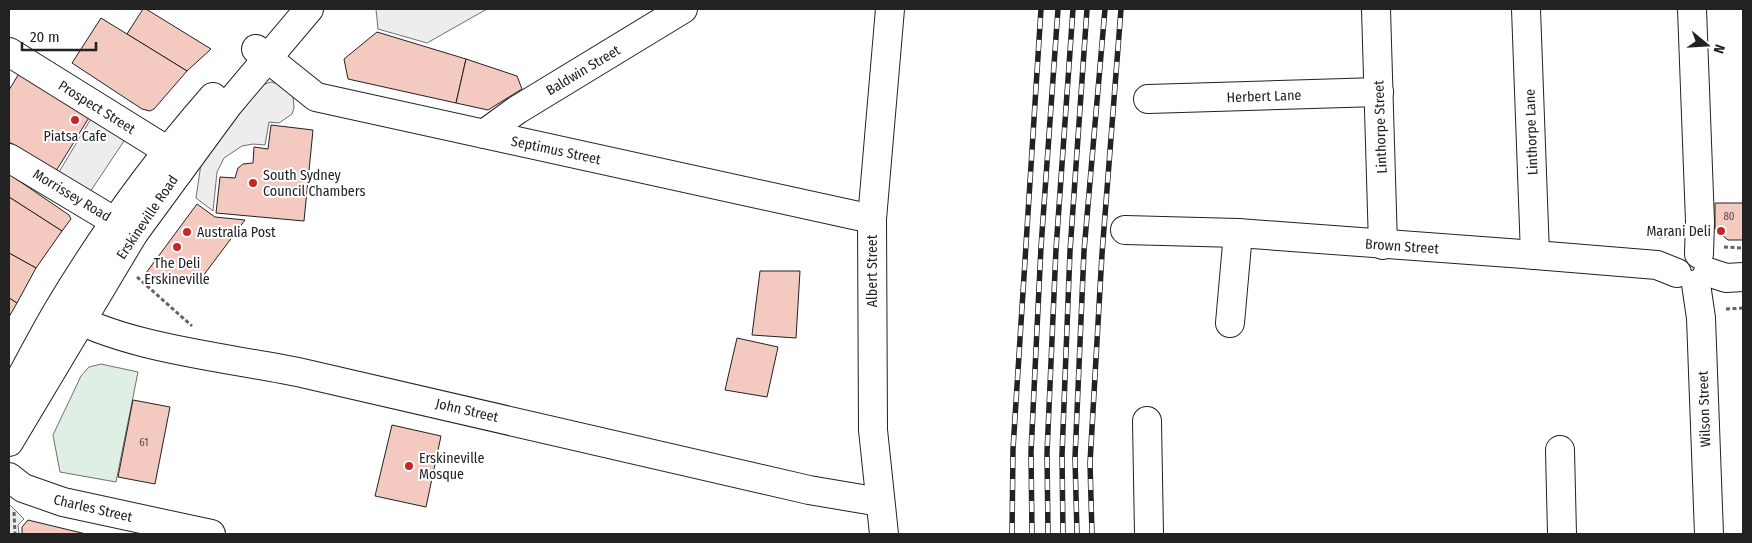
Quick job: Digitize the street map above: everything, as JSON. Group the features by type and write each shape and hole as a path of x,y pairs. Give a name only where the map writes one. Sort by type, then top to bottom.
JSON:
{"street":[{"name":"Erskineville Road","path":"9,400 69,316 125,227 176,158 228,105 261,54 296,9"},
{"name":"Erskineville Road","path":"261,54 309,9"},
{"name":"Baldwin Street","path":"484,134 517,110 683,9"},
{"name":"Albert Street","path":"884,534 873,430 872,219 890,9"},
{"name":"Linthorpe Street","path":"1376,9 1383,245"},
{"name":"Linthorpe Lane","path":"1526,9 1535,255"},
{"name":"Wilson Street","path":"1692,9 1709,534"},
{"name":"Prospect Street","path":"9,52 176,158"},
{"name":"Septimus Street","path":"261,54 316,97 872,219"},
{"name":"Herbert Lane","path":"1148,99 1379,92"},
{"name":"Morrissey Road","path":"9,158 125,227"},
{"name":"Brown Street","path":"1125,230 1238,233 1656,265 1700,266 1726,278 1743,277"},
{"path":"1230,323 1238,233"},
{"name":"Erskineville Road","path":"9,442 69,316"},
{"name":"John Street","path":"69,316 147,342 228,358 571,434 809,490 880,502"},
{"path":"1147,421 1149,534"},
{"path":"1560,450 1562,534"},
{"name":"Charles Street","path":"9,477 24,488 63,502 211,534"}],"path":[{"path":"1700,266 1743,248"},
{"path":"135,275 228,358"},
{"path":"1718,309 1743,308"},
{"path":"14,508 15,534"}],"green space":[{"path":"101,364 138,372 116,482 60,472 53,435 81,376 89,367"}],"shaded area":[{"path":"376,9 487,9 427,43 378,29"},
{"path":"271,82 279,84 293,95 294,108 292,114 279,123 269,122 265,145 253,144 242,146 224,158 217,172 213,211 196,198 202,157 259,86"},
{"path":"92,117 126,138 90,192 59,172"},
{"path":"9,504 24,519 18,525 19,534 9,534"}],"building":[{"path":"143,9 146,9 211,49 187,71 127,34"},
{"path":"101,18 187,71 154,109 150,111 142,109 72,63"},
{"path":"377,32 466,59 456,103 348,79 344,59"},
{"path":"466,59 517,76 522,89 488,110 456,103"},
{"path":"20,72 90,116 56,171 9,142 9,90"},
{"path":"271,125 313,130 304,221 216,213 220,177 235,178 238,168 243,164 253,163 254,147 268,149"},
{"path":"9,174 69,215 71,219 62,231 9,197"},
{"path":"9,197 62,231 36,268 9,253"},
{"path":"1715,203 1743,203 1743,240 1728,240 1715,229"},
{"path":"197,204 215,217 245,220 197,284 146,273"},
{"path":"9,253 36,268 17,303 9,298"},
{"path":"760,271 800,271 796,338 752,335"},
{"path":"9,298 17,303 9,317"},
{"path":"737,338 778,347 767,397 725,390"},
{"path":"133,400 170,407 155,484 118,477"},
{"name":"Erskineville Mosque","path":"392,425 441,436 426,507 375,496"},
{"path":"28,520 86,534 22,534 22,527"}],"railway":[{"path":"1012,534 1013,449 1041,9"},
{"path":"1032,534 1031,452 1041,247 1058,9"},
{"path":"1048,534 1047,453 1056,249 1073,9"},
{"path":"1063,534 1062,455 1070,251 1087,9"},
{"path":"1077,534 1075,458 1084,251 1105,9"},
{"path":"1092,534 1090,463 1102,254 1121,9"}],"place":[{"name":"Piatsa Cafe","path":"75,120"},
{"name":"South Sydney Council Chambers","path":"253,183"},
{"name":"Marani Deli","path":"1721,231"},
{"name":"Australia Post","path":"187,232"},
{"name":"The Deli Erskineville","path":"177,247"},
{"name":"Erskineville Mosque","path":"409,466"}]}
